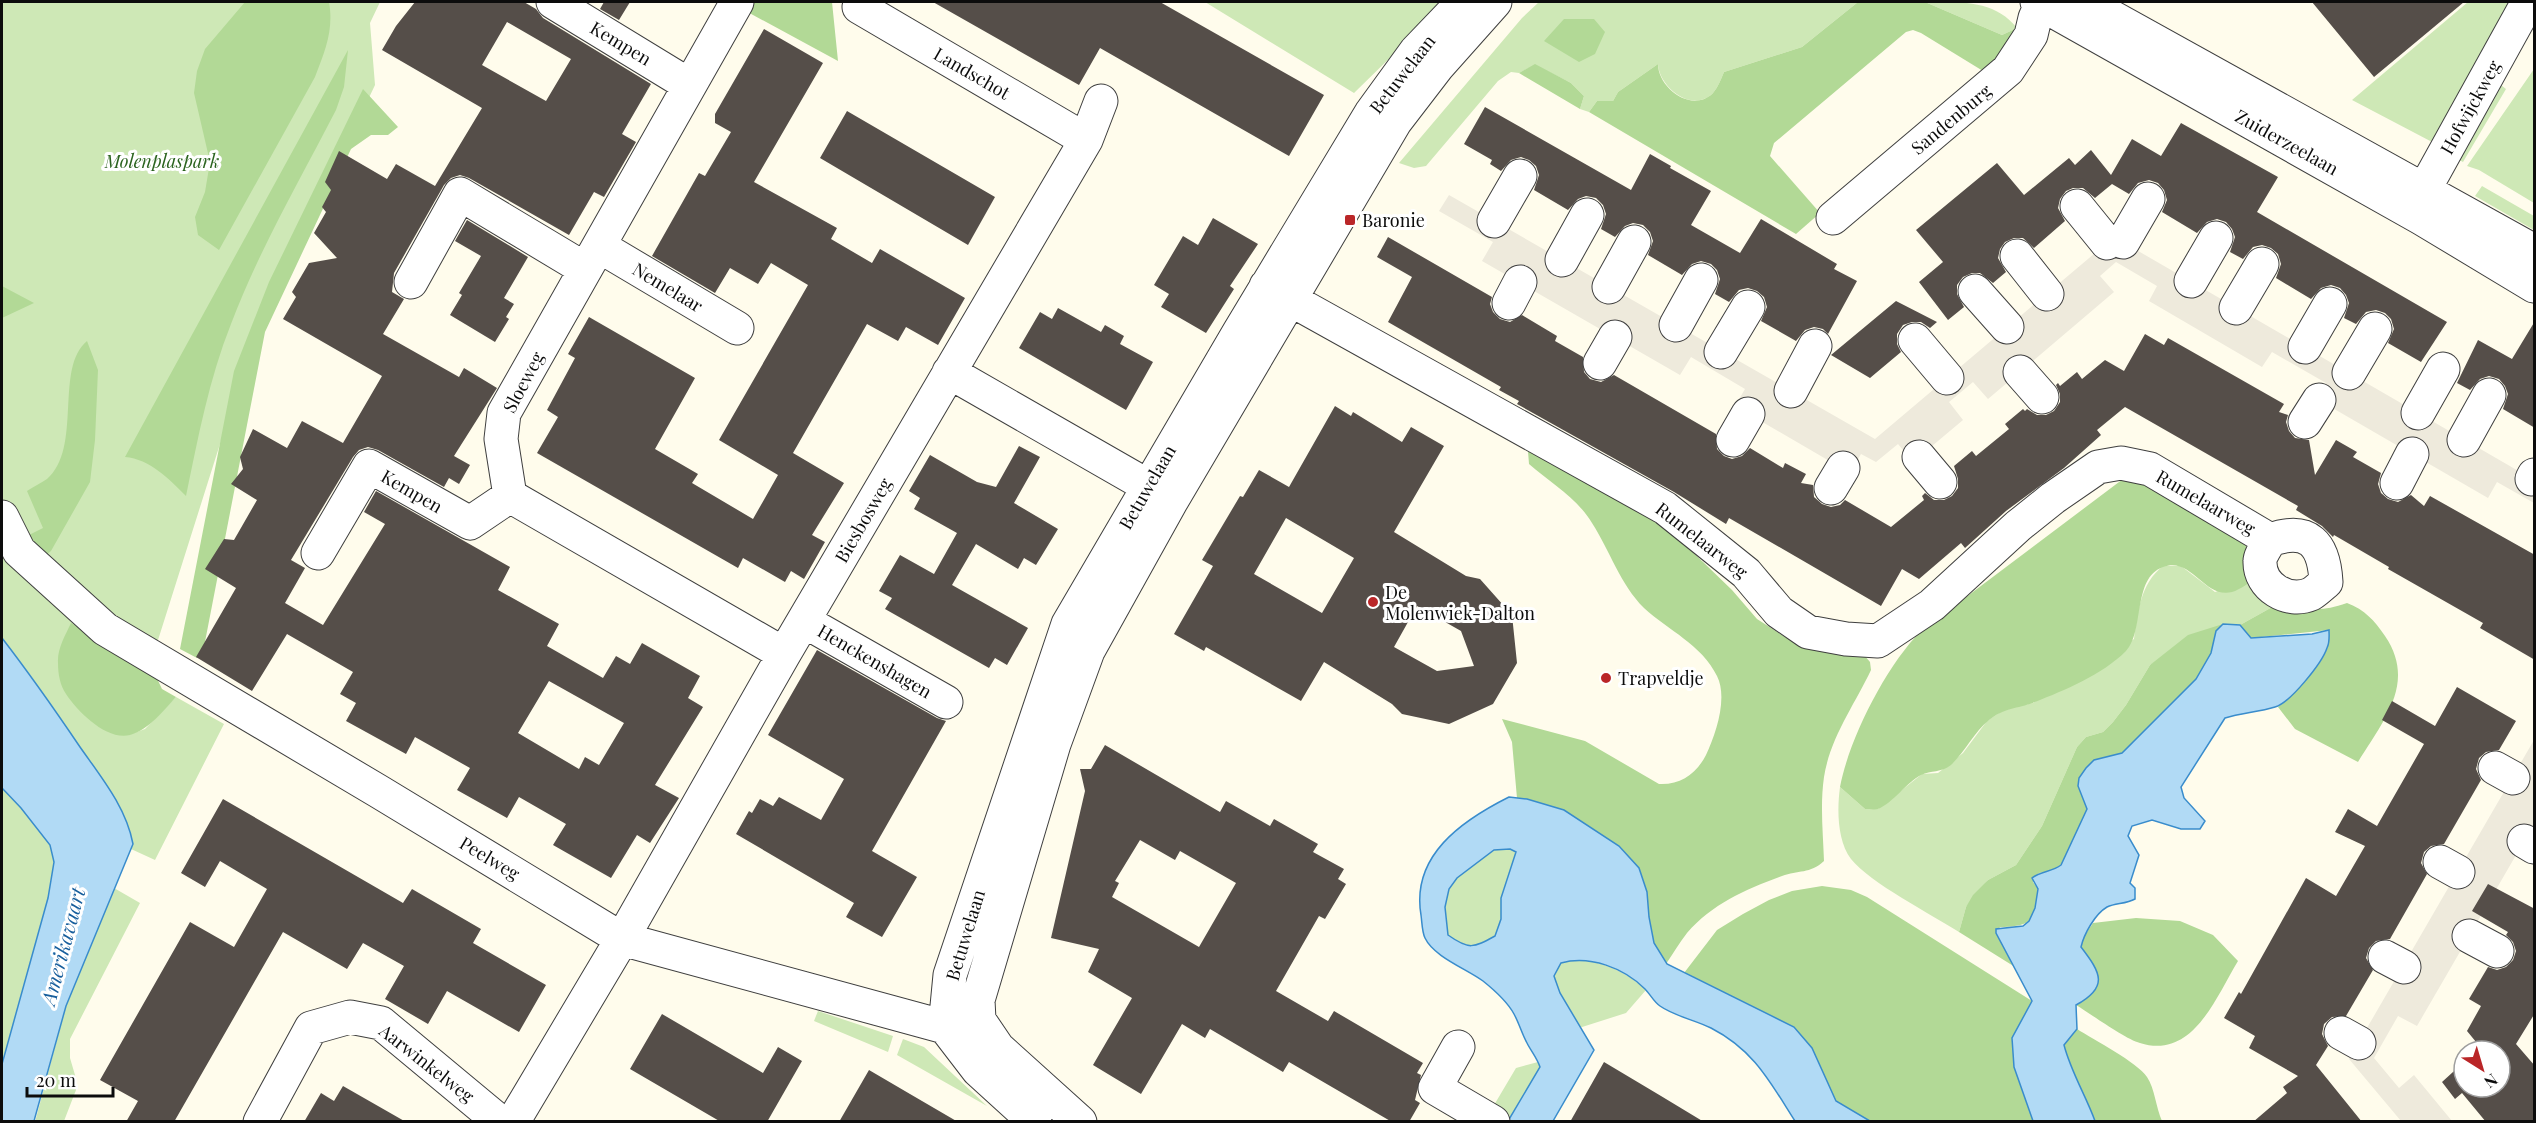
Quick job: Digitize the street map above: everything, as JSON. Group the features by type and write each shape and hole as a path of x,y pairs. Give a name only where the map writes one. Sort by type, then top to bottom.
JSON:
{"street":[{"name":"Kempen","path":"553,2 689,85"},
{"name":"Sloeweg","path":"510,496 501,439 504,413 737,2"},
{"name":"Betuwelaan","path":"945,1027 950,975 1068,624 1160,493 1278,293 1371,113 1416,51 1463,2"},
{"name":"Betuwelaan","path":"1278,293 1395,122 1438,66 1495,2"},
{"name":"Zuiderzeelaan","path":"2040,2 2417,202 2535,251"},
{"name":"Sandenburg","path":"1833,218 2008,70 2031,35 2040,2"},
{"name":"Zuiderzeelaan","path":"2085,2 2417,202 2535,286"},
{"name":"Hofwijckweg","path":"2417,202 2528,2"},
{"name":"Landschot","path":"859,7 1086,140"},
{"name":"Biesbosweg","path":"622,939 784,654 1086,140 1101,101"},
{"path":"1494,221 1520,176"},
{"path":"411,282 460,194 592,257"},
{"path":"2077,206 2115,242 2148,199"},
{"path":"1562,260 1587,215"},
{"path":"2191,281 2216,238"},
{"path":"1609,287 1634,242"},
{"path":"2017,256 2047,294"},
{"name":"Nemelaar","path":"592,257 737,328"},
{"path":"2236,308 2262,264"},
{"path":"1676,326 1701,280"},
{"path":"1975,291 2007,327"},
{"name":"Rumelaarweg","path":"1278,293 1665,508 1746,573 1779,612 1808,632 1846,639 1878,641 1932,605 2018,526 2098,467 2121,463 2150,470 2270,540"},
{"path":"2305,347 2330,304"},
{"path":"1721,352 1748,308"},
{"path":"2349,373 2375,329"},
{"path":"1916,340 1947,378"},
{"path":"1791,391 1815,346"},
{"path":"2418,413 2444,369"},
{"path":"950,372 1160,493"},
{"path":"2020,372 2042,397"},
{"path":"2464,440 2489,395"},
{"path":"2397,483 2412,454"},
{"name":"Kempen","path":"318,552 369,466 470,524 510,496"},
{"name":"Betuwelaan","path":"979,1020 978,1000 1054,744 1088,651 1160,493"},
{"path":"510,496 784,654"},
{"name":"Peelweg","path":"2,517 19,551 105,629 369,785 622,939 945,1027 979,1020"},
{"name":"Henckenshagen","path":"804,621 946,702"},
{"path":"513,1122 622,939"},
{"name":"Aarwinkelweg","path":"260,1122 311,1028 350,1017 381,1023 500,1122"},
{"path":"979,1020 998,1048 1080,1122"},
{"path":"945,1027 978,1070 1035,1122"},
{"path":"1458,1047 1435,1088 1493,1122"}],"green space":[{"name":"Molenplaspark","path":"2,2 380,2 370,23 375,85 250,349 128,735 145,729 176,697 224,724 155,860 131,849 133,844 33,679 2,638"},
{"path":"245,2 329,2 330,22 325,49 315,77 219,250 198,235 195,217 205,192 210,162 194,93 197,71 205,49"},
{"path":"731,2 832,2 838,61 742,9"},
{"path":"1205,2 1447,2 1354,93"},
{"path":"1539,2 1858,2 1802,47 1724,72 1713,93 1705,99 1696,101 1678,95 1670,89 1660,73 1658,64 1618,92 1613,101 1597,101 1589,112 1580,109 1584,96 1571,83 1535,65 1519,73 1511,72 1498,81 1426,166 1414,168 1399,163 1522,18"},
{"path":"1858,2 1925,2 2002,35 2017,28 2016,40 1983,71 1921,33 1913,30 1906,32 1774,143 1770,156 1820,213 1796,234 1589,112 1597,101 1613,101 1618,92 1658,64 1664,82 1678,95 1696,101 1705,99 1715,91 1724,72 1802,47"},
{"path":"1925,2 1965,3 1988,7 1999,12 2017,28 2002,35"},
{"path":"2468,2 2516,2 2434,143 2352,100"},
{"path":"1564,19 1594,19 1605,32 1595,54 1579,62 1544,41"},
{"path":"348,50 344,87 336,110 267,242 223,345 205,409 186,496 151,466 125,457"},
{"path":"1535,64 1571,83 1584,96 1580,109 1519,73"},
{"path":"2534,69 2534,203 2479,170 2467,166"},
{"path":"2497,82 2506,89 2463,162 2451,156"},
{"path":"363,89 398,127 388,135 371,135 351,149 265,332 204,647 197,658 180,649 234,371 269,282"},
{"path":"2482,186 2534,216 2534,230 2475,196"},
{"path":"2,286 34,303 2,318"},
{"path":"87,341 98,370 95,440 90,482 51,551 45,556 23,538 43,528 27,491 47,479 58,465 67,429 72,370 77,353"},
{"path":"1527,439 1587,475 1672,532 1732,590 1757,619 1785,637 1817,649 1864,655 1870,662 1871,670 1837,735 1827,763 1822,798 1824,861 1809,870 1788,874 1730,898 1707,914 1687,933 1666,964 1654,943 1647,892 1639,868 1619,846 1527,799 1517,798 1512,742 1502,719 1585,741 1659,784 1674,783 1693,773 1706,755 1719,716 1720,685 1717,676 1702,655 1644,608 1628,589 1586,514 1563,491 1529,464"},
{"path":"2139,475 2241,535 2259,576 2235,591 2222,592 2213,590 2182,567 2173,565 2163,567 2153,573 2147,582 2132,642 2126,651 2106,667 2083,681 1995,716 1979,730 1951,765 1921,775 1878,809 1865,809 1840,787 1852,747 1871,704 1895,663 1921,631 2123,479"},
{"path":"2163,566 2181,566 2215,592 2259,576 2283,601 2240,625 2223,624 2150,665 2113,722 2103,732 2086,737 2077,747 2042,826 2016,865 1988,880 1966,907 1959,932 1886,888 1851,859 1841,834 1838,814 1840,787 1865,809 1878,809 1922,774 1938,773 1963,753 1987,721 2005,709 2033,703 2134,639 2141,599 2149,581"},
{"path":"2283,601 2315,609 2347,603 2369,616 2385,636 2394,653 2398,670 2393,701 2386,717 2358,762 2295,729 2278,707 2318,664 2328,647 2329,630 2251,638 2240,625"},
{"path":"71,623 152,668 162,689 176,697 150,724 130,735 112,734 94,724 71,701 60,679 58,658"},
{"path":"2223,624 2216,631 2211,653 2196,679 2122,753 2094,760 2079,778 2078,786 2087,809 2069,852 2059,867 2053,871 2039,873 2033,882 2038,889 2035,908 2030,920 2020,925 2000,927 1996,933 2015,967 1959,932 1966,907 1973,895 1988,880 2016,865 2042,826 2077,747 2086,737 2103,732 2113,722 2150,665 2188,635"},
{"path":"2,788 51,845 54,862 48,898 2,1064"},
{"path":"1510,849 1516,852 1501,898 1501,919 1495,936 1471,946 1455,940 1448,935 1445,907 1449,889 1457,878 1494,850"},
{"path":"1822,886 1851,890 1867,897 2032,1001 2012,1038 2033,1121 1870,1121 1836,1101 1794,1027 1684,973 1717,930 1769,900 1792,891"},
{"path":"114,888 140,903 70,1039 70,1058 76,1090 64,1121 35,1122 66,1006"},
{"path":"2136,918 2180,921 2213,935 2238,961 2201,1022 2175,1042 2159,1046 2134,1041 2076,1005 2094,992 2097,986 2097,972 2081,947 2083,938 2093,923"},
{"path":"1576,959 1595,962 1613,969 1631,978 1646,990 1626,1013 1579,1028 1560,993 1554,976 1561,963"},
{"path":"818,1011 893,1036 888,1052 814,1021"},
{"path":"2077,1029 2142,1071 2152,1087 2162,1121 2095,1121 2064,1045"},
{"path":"903,1039 924,1047 987,1106 897,1055"},
{"path":"1538,1062 1540,1067 1508,1121 1484,1122 1516,1068"}],"shaded area":[{"path":"1449,195 1875,439 2114,237 2534,480 2534,503 2497,482 2488,498 2317,399 2326,383 2272,352 2262,367 2149,301 2157,286 2116,262 2100,276 2114,292 1988,399 1973,382 1949,402 1963,420 1913,462 1898,444 1876,462 1861,454 1850,473 1735,406 1745,389 1691,357 1680,375 1482,261 1493,242 1439,211"},
{"path":"2534,740 2534,824 2417,1026 2398,1016 2374,1058 2399,1088 2414,1075 2452,1121 2401,1121 2349,1059"}],"water":[{"path":"2223,624 2240,625 2251,638 2312,634 2329,630 2329,644 2324,655 2297,691 2281,704 2269,709 2225,718 2181,787 2184,798 2205,821 2200,829 2181,829 2152,820 2132,826 2128,836 2139,855 2130,883 2135,888 2135,899 2107,907 2098,914 2087,930 2081,947 2097,972 2097,986 2094,992 2076,1005 2077,1029 2064,1045 2095,1121 2033,1121 2014,1067 2012,1038 2032,1001 1996,929 2023,926 2029,921 2035,908 2038,889 2032,878 2061,865 2087,809 2078,786 2079,778 2086,768 2094,760 2122,753 2196,679 2211,653 2216,631"},
{"name":"Amerikavaart","path":"2,638 112,793 125,817 133,844 66,1006 34,1121 2,1121 2,1064 48,898 54,862 50,845 2,788"},
{"path":"1509,797 1527,799 1564,810 1619,846 1639,868 1647,892 1654,943 1667,964 1794,1027 1812,1048 1836,1101 1870,1121 1795,1121 1760,1068 1739,1046 1711,1028 1660,1006 1637,982 1617,969 1595,962 1572,961 1561,963 1554,976 1560,993 1594,1050 1553,1121 1508,1121 1540,1067 1539,1064 1514,1014 1496,992 1429,945 1424,936 1421,915 1420,894 1424,875 1432,858 1457,829","holes":["1510,849 1516,852 1501,898 1501,919 1495,936 1471,946 1448,935 1445,907 1449,889 1457,878 1494,850"]}],"building":[{"path":"415,2 524,2 536,9 543,18 651,84 622,134 636,142 604,197 594,192 569,235 469,178 460,175 451,178 444,185 394,273 392,292 404,299 383,334 459,377 464,368 497,388 454,456 470,465 459,484 449,478 444,487 378,450 368,447 359,450 291,560 305,568 285,603 323,625 385,524 364,512 376,491 510,567 498,590 559,624 547,646 603,678 616,656 630,664 642,643 700,676 688,698 703,707 655,785 679,798 650,843 637,835 611,878 553,845 566,824 519,797 507,818 457,790 470,768 415,737 406,754 346,721 356,703 340,694 353,672 287,634 252,691 196,657 236,588 205,569 224,539 234,540 257,500 231,484 243,469 240,457 253,429 287,448 302,421 343,443 382,376 283,319 296,297 292,292 309,263 337,258 314,233 326,212 322,207 331,190 325,182 339,151 387,179 396,164 435,186 482,108 382,50 396,26","holes":["507,22 571,59 546,101 482,65","549,681 624,723 599,765 585,757 579,769 518,733"]},
{"path":"604,2 630,2 619,20 600,9"},
{"path":"933,2 1160,2 1324,95 1289,156 1100,48 1079,85"},
{"path":"2312,2 2464,2 2374,77"},
{"path":"764,29 823,63 754,182 837,228 831,239 872,263 880,249 965,298 938,345 906,327 898,341 867,324 793,453 844,483 812,535 825,542 804,579 791,571 785,582 743,558 738,568 537,453 558,417 547,410 575,358 568,354 589,317 695,378 655,449 698,474 692,483 753,519 778,475 719,440 808,285 771,263 758,284 730,268 715,293 652,256 699,173 705,176 731,132 715,123 715,114"},
{"path":"1485,107 1631,190 1650,154 1671,166 1670,168 1711,191 1691,225 1740,253 1761,219 1837,264 1834,269 1857,281 1828,334 1823,329 1814,327 1805,330 1796,341 1761,321 1767,307 1764,297 1757,291 1748,288 1739,290 1729,302 1715,294 1720,279 1717,270 1711,264 1701,261 1692,264 1682,275 1648,255 1653,241 1650,232 1643,225 1633,223 1625,226 1615,237 1601,229 1606,214 1603,205 1596,198 1586,196 1578,199 1568,210 1534,190 1539,175 1536,166 1529,160 1521,157 1511,160 1501,171 1490,164 1492,160 1464,144"},
{"path":"847,111 995,197 968,245 820,158"},
{"path":"2181,123 2278,177 2257,212 2447,322 2421,362 2388,343 2394,329 2391,319 2385,313 2376,310 2366,312 2356,324 2344,318 2349,303 2340,288 2331,285 2321,288 2311,299 2276,278 2281,264 2278,254 2271,248 2262,245 2253,247 2243,259 2230,252 2235,237 2226,222 2217,219 2207,222 2197,233 2162,212 2167,200 2164,190 2158,183 2149,180 2138,183 2129,194 2112,184 2095,198 2083,188 2066,191 2060,199 2058,208 2065,221 2034,248 2023,238 2014,238 2005,242 1998,258 2006,272 1993,283 1980,273 1972,273 1963,277 1957,285 1957,294 1964,307 1948,320 1919,282 1943,262 1916,230 1997,163 2024,195 2069,158 2075,165 2091,150 2111,175 2132,139 2161,156"},
{"path":"1213,218 1258,244 1230,286 1234,289 1206,333 1161,307 1169,294 1154,285 1183,236 1198,245"},
{"path":"467,220 528,257 504,298 514,304 506,317 509,319 495,342 450,315 462,295 459,293 481,256 455,241"},
{"path":"1388,237 1492,297 1490,304 1493,312 1500,319 1510,322 1522,315 1557,336 1555,341 1583,357 1584,372 1590,379 1601,382 1614,375 1716,434 1717,449 1724,456 1732,459 1742,456 1750,448 1783,468 1785,463 1806,474 1801,483 1813,485 1814,497 1822,504 1831,507 1840,505 1845,500 1891,527 1924,500 1922,496 1925,493 1934,500 1944,500 1952,496 1958,488 1954,466 1972,451 1976,456 2009,429 2005,424 2023,409 2037,415 2046,415 2054,411 2060,402 2060,394 2056,385 2058,383 2060,386 2077,372 2082,379 2105,360 2124,371 2145,334 2164,345 2168,338 2284,404 2279,412 2288,415 2286,422 2289,431 2295,438 2309,440 2315,475 2336,440 2357,452 2353,457 2381,473 2378,484 2381,493 2388,499 2398,502 2411,495 2424,506 2430,496 2535,555 2535,660 2480,628 2483,623 2388,569 2389,567 2334,535 2333,537 2322,526 2296,510 2298,506 2125,407 2097,430 2101,435 2064,468 2006,511 1965,548 1961,543 1919,579 1902,569 1881,606 1729,518 1726,524 1674,492 1517,404 1519,401 1499,390 1501,387 1388,322 1412,277 1377,257"},
{"path":"1896,301 1937,322 1930,328 1921,322 1903,325 1897,334 1897,344 1901,352 1870,378 1831,355"},
{"path":"1058,308 1101,332 1105,325 1124,336 1120,344 1153,362 1126,410 1019,348 1040,312 1052,319"},
{"path":"2535,321 2535,428 2503,409 2508,394 2499,379 2489,376 2480,379 2470,390 2457,383 2478,340 2512,359"},
{"path":"1335,406 1351,416 1353,412 1402,442 1411,427 1444,446 1394,532 1466,576 1480,579 1512,615 1517,663 1493,704 1449,724 1402,714 1392,704 1324,662 1301,701 1206,647 1204,651 1174,634 1213,566 1202,560 1240,496 1243,497 1259,470 1289,487","holes":["1286,518 1354,558 1322,613 1254,574","1417,606 1461,631 1474,666 1437,671 1394,647"]},
{"path":"1019,446 1040,457 1014,503 1058,529 1036,565 1024,558 1018,569 976,544 952,585 1028,628 1007,665 995,658 989,668 885,609 892,598 879,591 900,555 934,574 957,533 914,509 920,498 909,491 930,455 977,482 996,487"},
{"path":"817,650 946,721 872,851 917,877 882,937 846,917 854,903 736,834 749,811 752,813 760,799 773,806 779,797 821,820 844,779 768,735"},
{"path":"2457,687 2516,721 2499,750 2486,752 2479,758 2476,769 2481,780 2444,844 2431,846 2424,852 2421,863 2427,874 2390,939 2376,941 2369,948 2366,958 2373,970 2346,1016 2332,1017 2324,1024 2322,1034 2328,1046 2316,1065 2362,1122 2253,1122 2287,1093 2283,1087 2298,1076 2249,1048 2255,1036 2224,1018 2239,992 2241,994 2306,878 2336,896 2365,846 2335,832 2348,809 2377,826 2424,744 2382,720 2392,701 2435,726"},
{"path":"1105,745 1220,812 1226,801 1270,826 1274,819 1318,844 1313,852 1344,869 1338,879 1346,884 1325,919 1319,916 1276,991 1328,1021 1334,1011 1423,1063 1417,1073 1421,1075 1415,1100 1420,1103 1409,1122 1392,1122 1289,1062 1283,1072 1210,1029 1205,1038 1182,1024 1141,1094 1093,1065 1132,998 1088,972 1099,949 1051,938 1085,791 1080,769 1091,769","holes":["1140,840 1175,860 1180,851 1236,883 1199,947 1112,897 1119,883 1115,881"]},
{"path":"223,799 403,903 412,889 481,929 473,943 546,985 519,1032 447,991 428,1024 385,999 404,966 363,943 347,969 283,932 174,1122 126,1122 138,1101 100,1080 190,922 234,947 267,889 220,861 205,887 181,873"},
{"path":"2488,884 2535,909 2535,1013 2516,1044 2535,1066 2535,1122 2486,1122 2467,1099 2512,1099 2512,1039 2474,1039 2467,1031 2481,1006 2469,999 2488,967 2497,970 2506,967 2513,960 2516,951 2513,942 2506,935 2508,932 2472,911"},
{"path":"662,1014 763,1073 778,1047 802,1061 767,1122 721,1122 630,1069"},
{"path":"1604,1062 1661,1096 1704,1122 1570,1122"},
{"path":"869,1070 910,1094 958,1122 839,1122"},
{"path":"2452,1073 2452,1095 2442,1082"},
{"path":"343,1086 406,1122 304,1122 321,1093 334,1101"}],"place":[{"name":"Baronie","path":"1350,220"},
{"name":"De Molenwiek-Dalton","path":"1373,602"},
{"name":"Trapveldje","path":"1606,678"}]}
